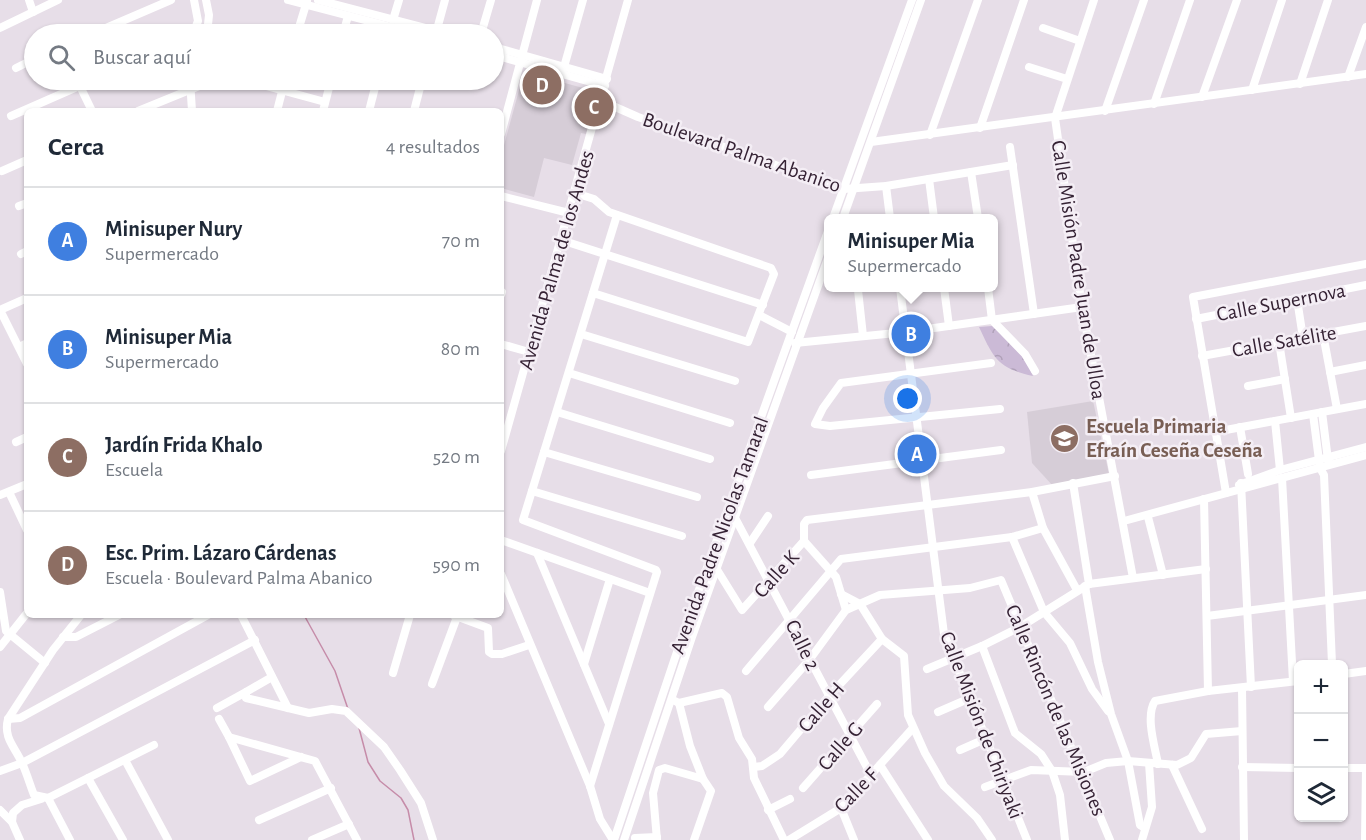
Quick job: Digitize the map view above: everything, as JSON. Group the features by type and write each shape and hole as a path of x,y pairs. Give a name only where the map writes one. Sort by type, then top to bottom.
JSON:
{"street":[{"path":"30,0 33,12"},
{"path":"0,28 58,0"},
{"path":"115,24 171,0"},
{"path":"194,0 197,24"},
{"path":"206,0 208,24"},
{"path":"288,0 350,12"},
{"path":"318,0 383,24"},
{"path":"346,24 354,0"},
{"path":"392,24 399,0"},
{"path":"438,24 445,0"},
{"path":"484,24 491,0"},
{"path":"504,123 537,0"},
{"path":"564,67 583,0"},
{"name":"Avenida Palma de los Andes","path":"504,440 628,0"},
{"path":"835,214 912,0"},
{"path":"845,214 921,0"},
{"path":"930,135 978,0"},
{"path":"980,128 1024,0"},
{"path":"1105,111 1144,0"},
{"path":"1154,104 1190,0"},
{"path":"1202,97 1237,0"},
{"path":"1252,90 1282,0"},
{"path":"1300,84 1328,0"},
{"name":"Calle Misión Padre Juan de Ulloa","path":"1091,1 1055,118 1082,307 1133,578"},
{"path":"300,24 306,2"},
{"path":"1348,77 1366,27"},
{"path":"1043,28 1080,41"},
{"name":"Boulevard Palma Abanico","path":"504,51 605,86"},
{"name":"Boulevard Palma Abanico","path":"504,56 564,67 605,86 613,106 638,117 844,189 886,186 1013,165"},
{"path":"16,68 24,64"},
{"path":"1029,67 1067,80"},
{"path":"871,142 1366,74"},
{"path":"27,108 62,90"},
{"path":"82,90 91,108"},
{"path":"144,108 182,90"},
{"path":"192,108 193,90"},
{"path":"279,90 324,107 328,90"},
{"path":"370,108 374,90"},
{"path":"415,108 419,90"},
{"path":"278,108 282,91"},
{"path":"416,101 418,108"},
{"path":"11,116 24,109"},
{"path":"1010,147 1034,314"},
{"path":"2,171 24,161"},
{"path":"971,172 977,214"},
{"path":"929,179 933,214"},
{"path":"886,186 889,214"},
{"path":"575,193 594,199 609,212 771,268 774,274 751,340 746,341 593,293"},
{"path":"504,197 569,213"},
{"path":"590,786 656,570 523,520 617,215"},
{"path":"561,240 763,305"},
{"name":"Avenida Padre Nicolas Tamaral","path":"614,840 728,506 824,242"},
{"path":"1244,840 1242,730 1249,611 1236,489 1215,432 1194,297 1366,264"},
{"name":"Avenida Padre Nicolas Tamaral","path":"624,840 675,701 716,568 824,269"},
{"name":"Calle Supernova","path":"1196,319 1366,285"},
{"path":"858,292 863,336"},
{"name":"Calle Misión de Chiriyaki","path":"901,292 944,634 968,699 1027,840"},
{"path":"945,292 949,326"},
{"path":"988,292 992,320 1025,354 1035,371"},
{"path":"24,299 0,310 24,358"},
{"path":"1296,299 1303,338"},
{"path":"789,341 798,344 906,332 1082,307"},
{"path":"759,315 792,332"},
{"name":"Calle Satélite","path":"1202,356 1366,326"},
{"path":"581,334 735,381"},
{"path":"1323,334 1337,409"},
{"path":"1279,342 1291,418"},
{"path":"19,347 24,344"},
{"path":"504,345 529,352"},
{"path":"991,363 841,383 823,408 815,424 830,426 1000,409"},
{"path":"1330,372 1366,365"},
{"path":"569,372 730,423"},
{"path":"1248,386 1284,379"},
{"path":"1215,432 1366,404"},
{"path":"556,412 710,459"},
{"path":"1317,413 1324,465 1332,660"},
{"path":"1275,421 1294,660"},
{"path":"1240,427 1248,474"},
{"path":"16,442 24,438"},
{"path":"1324,465 1366,447"},
{"path":"811,475 1001,450"},
{"path":"544,452 697,496"},
{"path":"1124,521 1148,516 1281,474 1366,455"},
{"path":"928,505 1032,492 1115,476"},
{"path":"1073,483 1084,587 1098,662 1111,714 1128,761 1140,825 1145,828"},
{"path":"0,495 24,485"},
{"path":"532,491 682,536"},
{"path":"9,492 24,524"},
{"path":"1032,492 1043,528 1084,587"},
{"path":"1204,499 1208,691"},
{"name":"Calle K","path":"716,568 742,610 771,581 804,541 805,521 928,505"},
{"name":"Calle 2","path":"728,506 771,581 871,775"},
{"path":"750,543 768,516"},
{"path":"1148,516 1163,575"},
{"path":"746,671 841,559 1012,537 1043,528"},
{"path":"1012,537 1044,612 1070,644 1092,689 1111,714"},
{"path":"504,541 650,593"},
{"path":"804,541 836,577 846,610"},
{"path":"537,553 609,724"},
{"path":"927,669 1020,627 1084,587 1133,578 1206,570"},
{"path":"584,664 610,579"},
{"name":"Calle Rincón de las Misiones","path":"938,591 1000,580 1084,772 1110,840"},
{"path":"504,581 590,786 600,819 614,840"},
{"path":"768,707 810,659 846,610 880,595 938,591"},
{"path":"0,592 3,626 45,663"},
{"path":"841,594 860,604 882,639 906,660 907,704 913,728 944,786 976,818 992,840"},
{"path":"1207,616 1366,595"},
{"path":"0,647 24,617"},
{"path":"70,840 44,798 33,795 22,763 7,737 8,719 63,637 79,618"},
{"path":"63,637 76,637 113,618"},
{"path":"8,719 20,718 203,618"},
{"path":"243,618 288,708"},
{"path":"393,673 409,618"},
{"path":"432,684 454,618"},
{"path":"460,618 488,628 489,652 492,654 502,654 529,645"},
{"name":"Calle H","path":"754,767 762,766 780,754 829,696 882,639"},
{"path":"0,771 22,763 255,640"},
{"path":"982,646 1015,733 1041,754 1052,771 1060,795 1065,840"},
{"path":"1348,673 1366,671"},
{"path":"217,708 272,677"},
{"path":"1158,764 1152,729 1153,704 1172,697 1208,691 1294,681"},
{"path":"246,692 246,698 309,713 338,708 346,711 384,747 400,770 421,803 433,840"},
{"path":"694,840 711,791 703,779 675,701 722,693 727,697 739,738 754,767 754,778 784,840"},
{"path":"938,712 968,699"},
{"name":"Calle G","path":"803,788 877,704"},
{"path":"219,718 250,781 301,757"},
{"name":"Calle F","path":"789,840 841,808 913,728"},
{"path":"984,786 1024,771 1084,772 1106,763 1128,761 1172,765 1185,763 1191,758 1206,734 1242,730"},
{"path":"229,737 318,763 357,840"},
{"path":"960,750 985,739"},
{"path":"12,822 13,813 22,805 44,798 88,778 154,745"},
{"path":"125,760 168,840"},
{"path":"1142,840 1152,807 1149,763"},
{"path":"880,765 928,840"},
{"path":"1172,765 1202,829"},
{"path":"1242,767 1294,768"},
{"path":"635,838 657,838 653,793 659,770 665,768 703,779"},
{"path":"1348,768 1366,768 1365,840"},
{"path":"88,778 123,840"},
{"path":"259,820 332,788"},
{"path":"768,810 790,799"},
{"path":"841,808 854,840"},
{"path":"0,810 12,822 20,840"},
{"path":"312,840 349,824"}],"shaded area":[{"path":"524,72 598,92 586,134 581,133 572,165 544,158 534,197 504,189 504,145"},
{"name":"Escuela Primaria Efraín Ceseña Ceseña","path":"1093,401 1109,474 1053,486 1032,463 1027,412"}],"green space":[{"path":"992,326 1024,356 1033,376 1004,365 993,354 979,327"}],"waterway":[{"path":"306,618 335,671 348,709"},
{"path":"359,728 368,762 380,781 401,798 408,810 414,840"}],"place":[{"name":"Esc. Prim. Lázaro Cárdenas","path":"542,85"},
{"name":"Jardín Frida Khalo","path":"594,107"},
{"name":"Minisuper Mia","path":"911,334"},
{"name":"Escuela Primaria Efraín Ceseña Ceseña","path":"1065,438"},
{"name":"Minisuper Nury","path":"917,454"}]}
